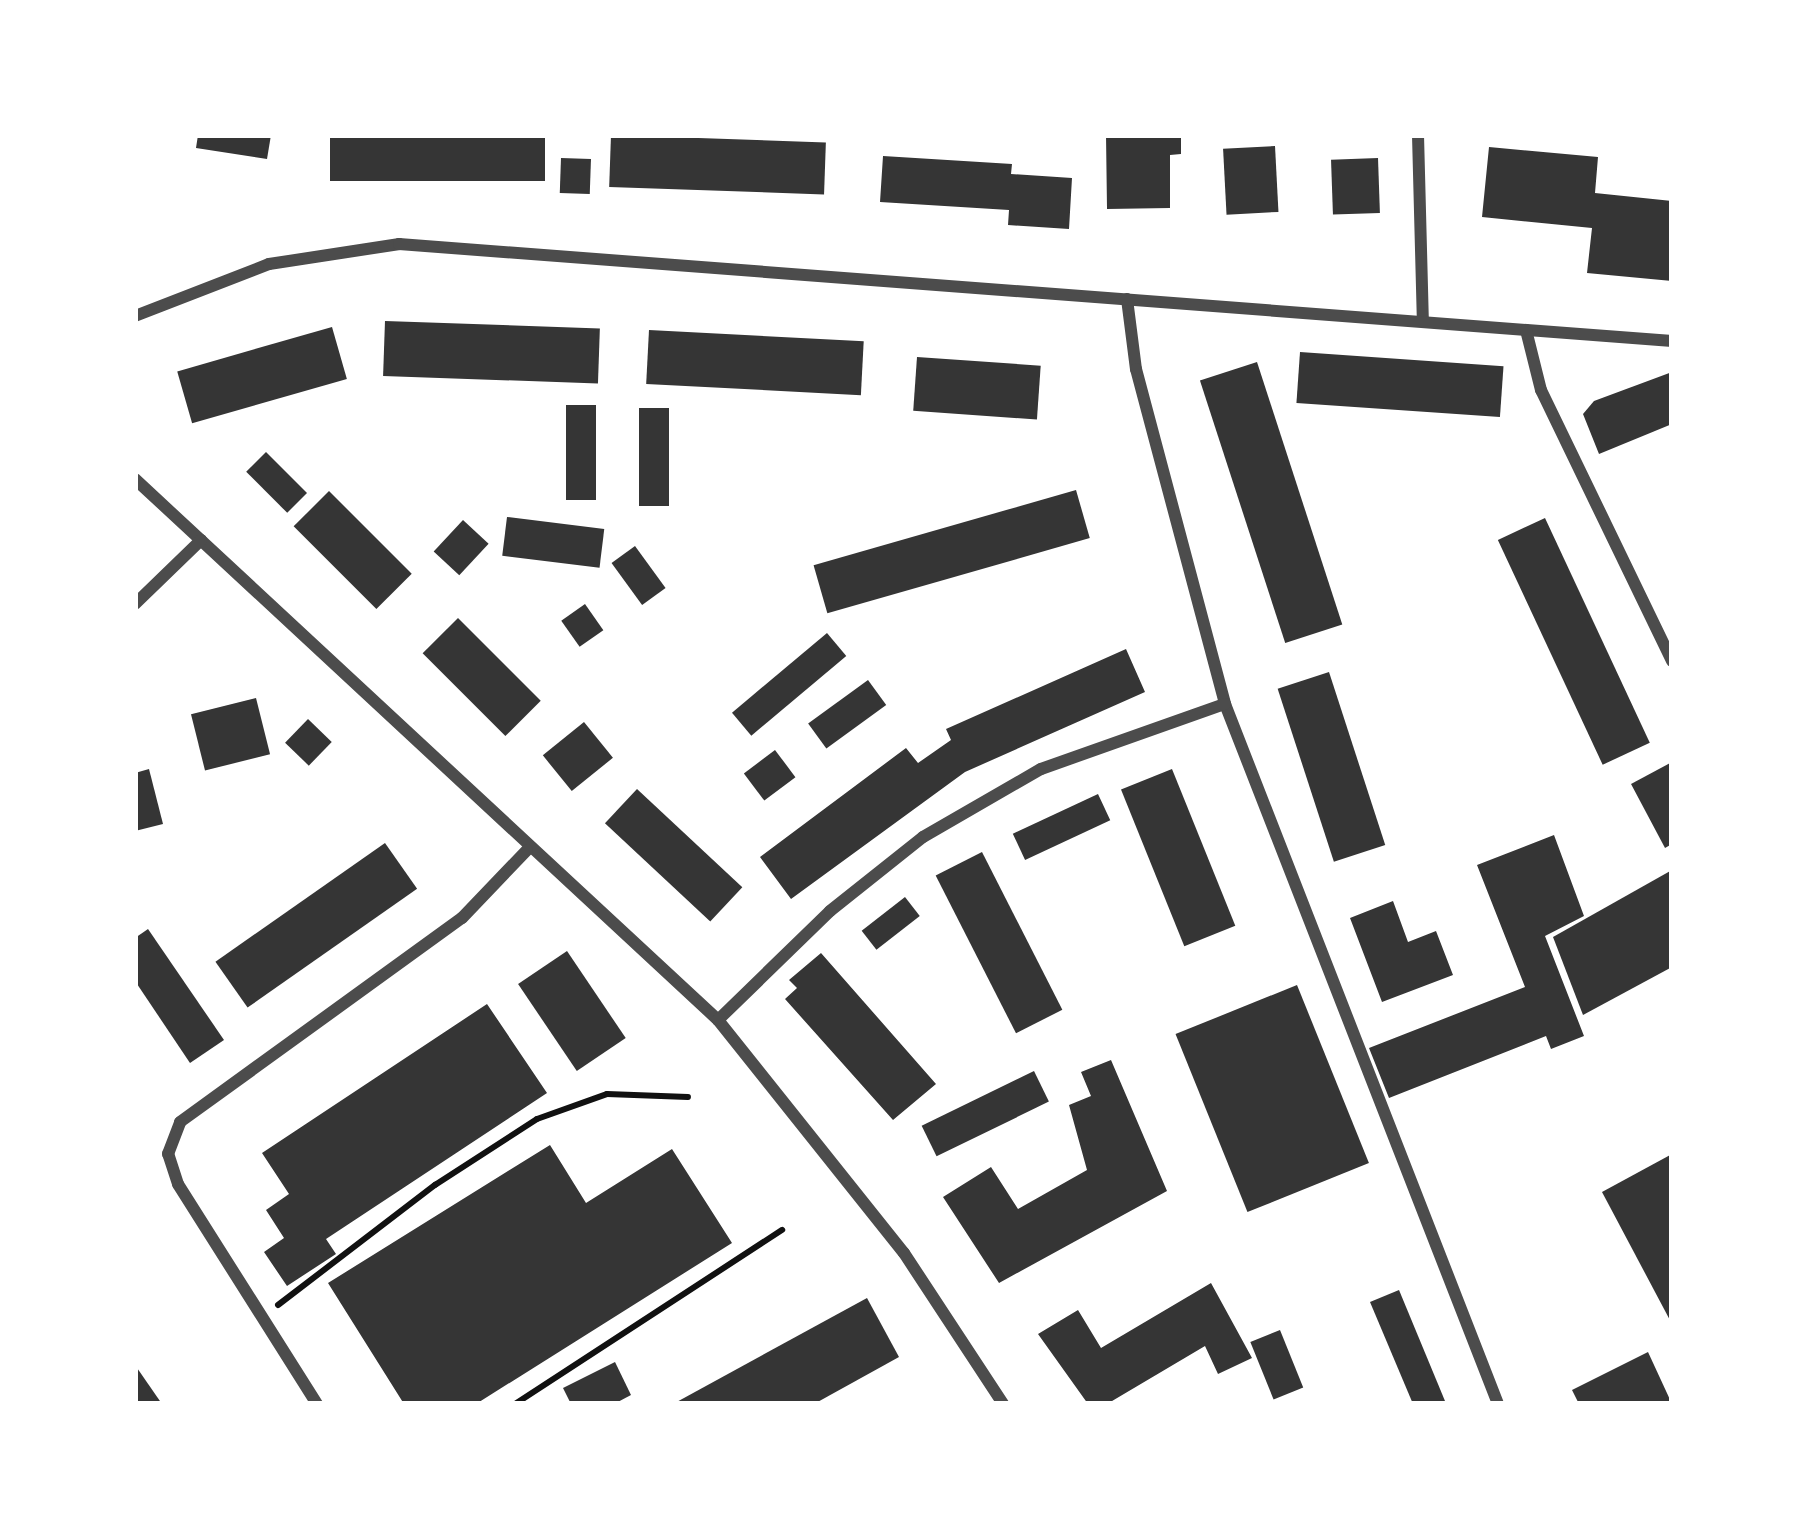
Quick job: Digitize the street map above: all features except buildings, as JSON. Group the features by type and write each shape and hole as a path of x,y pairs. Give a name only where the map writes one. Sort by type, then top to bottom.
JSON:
{"street":[{"path":"1418,135 1423,320"},
{"path":"135,316 269,264 400,244 1672,341"},
{"path":"1127,299 1136,369 1225,704 1498,1404"},
{"path":"1526,330 1541,390 1672,661"},
{"path":"135,479 527,850 718,1020 904,1253 1003,1404"},
{"path":"135,604 200,540"},
{"path":"718,1020 830,911 923,837 1041,769 1225,704"},
{"path":"316,1404 178,1184 168,1154 180,1122 462,918 527,850"}],"path":[{"path":"260,1318 434,1185 538,1119 607,1094 688,1097"},
{"path":"515,1404 782,1230"}]}
